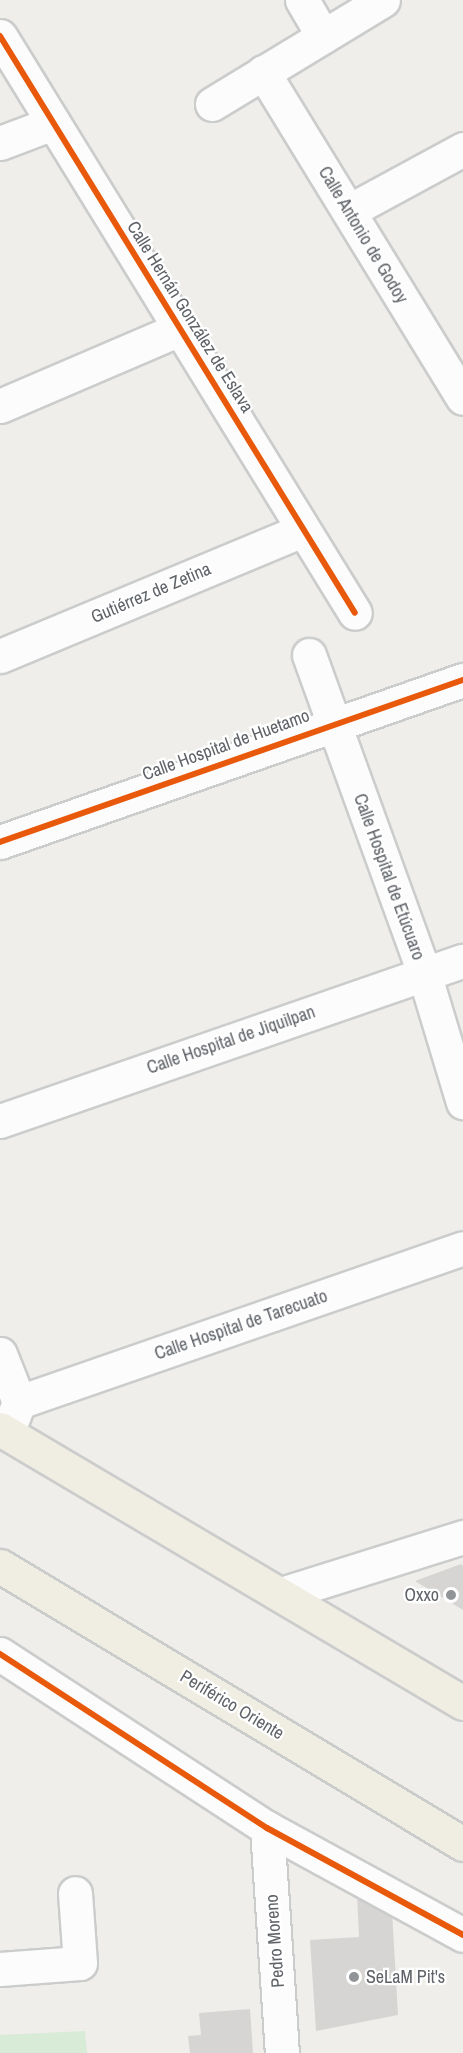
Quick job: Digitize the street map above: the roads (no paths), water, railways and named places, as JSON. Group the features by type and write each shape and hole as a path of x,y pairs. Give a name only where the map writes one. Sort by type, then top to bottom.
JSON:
{"highway":[{"path":"3,1431 463,1702"},
{"name":"Periférico Oriente","path":"0,1566 463,1844"}],"street":[{"path":"302,0 323,36"},
{"path":"212,104 383,0"},
{"name":"Calle Hernán González de Eslava","path":"0,36 355,613"},
{"name":"Calle Antonio de Godoy","path":"263,72 349,211 458,377"},
{"path":"0,143 53,123"},
{"path":"349,211 463,149"},
{"path":"0,406 180,329"},
{"name":"Gutiérrez de Zetina","path":"0,656 303,530"},
{"name":"Calle Hospital de Etúcuaro","path":"309,655 332,724 424,973 463,1102"},
{"name":"Calle Hospital de Huetamo","path":"0,842 463,680"},
{"name":"Calle Hospital de Jiquilpan","path":"0,1121 424,973 463,962"},
{"name":"Calle Hospital de Tarecuato","path":"19,1402 463,1248"},
{"path":"0,1354 19,1402 3,1431"},
{"path":"281,1594 460,1541"},
{"path":"0,1654 14,1677 267,1828 463,1935"},
{"name":"Pedro Moreno","path":"267,1828 282,2053"},
{"path":"0,1969 80,1963 75,1893"}],"place":[{"name":"Oxxo","path":"451,1595"},
{"name":"SeLaM Pit's","path":"354,1977"}]}
